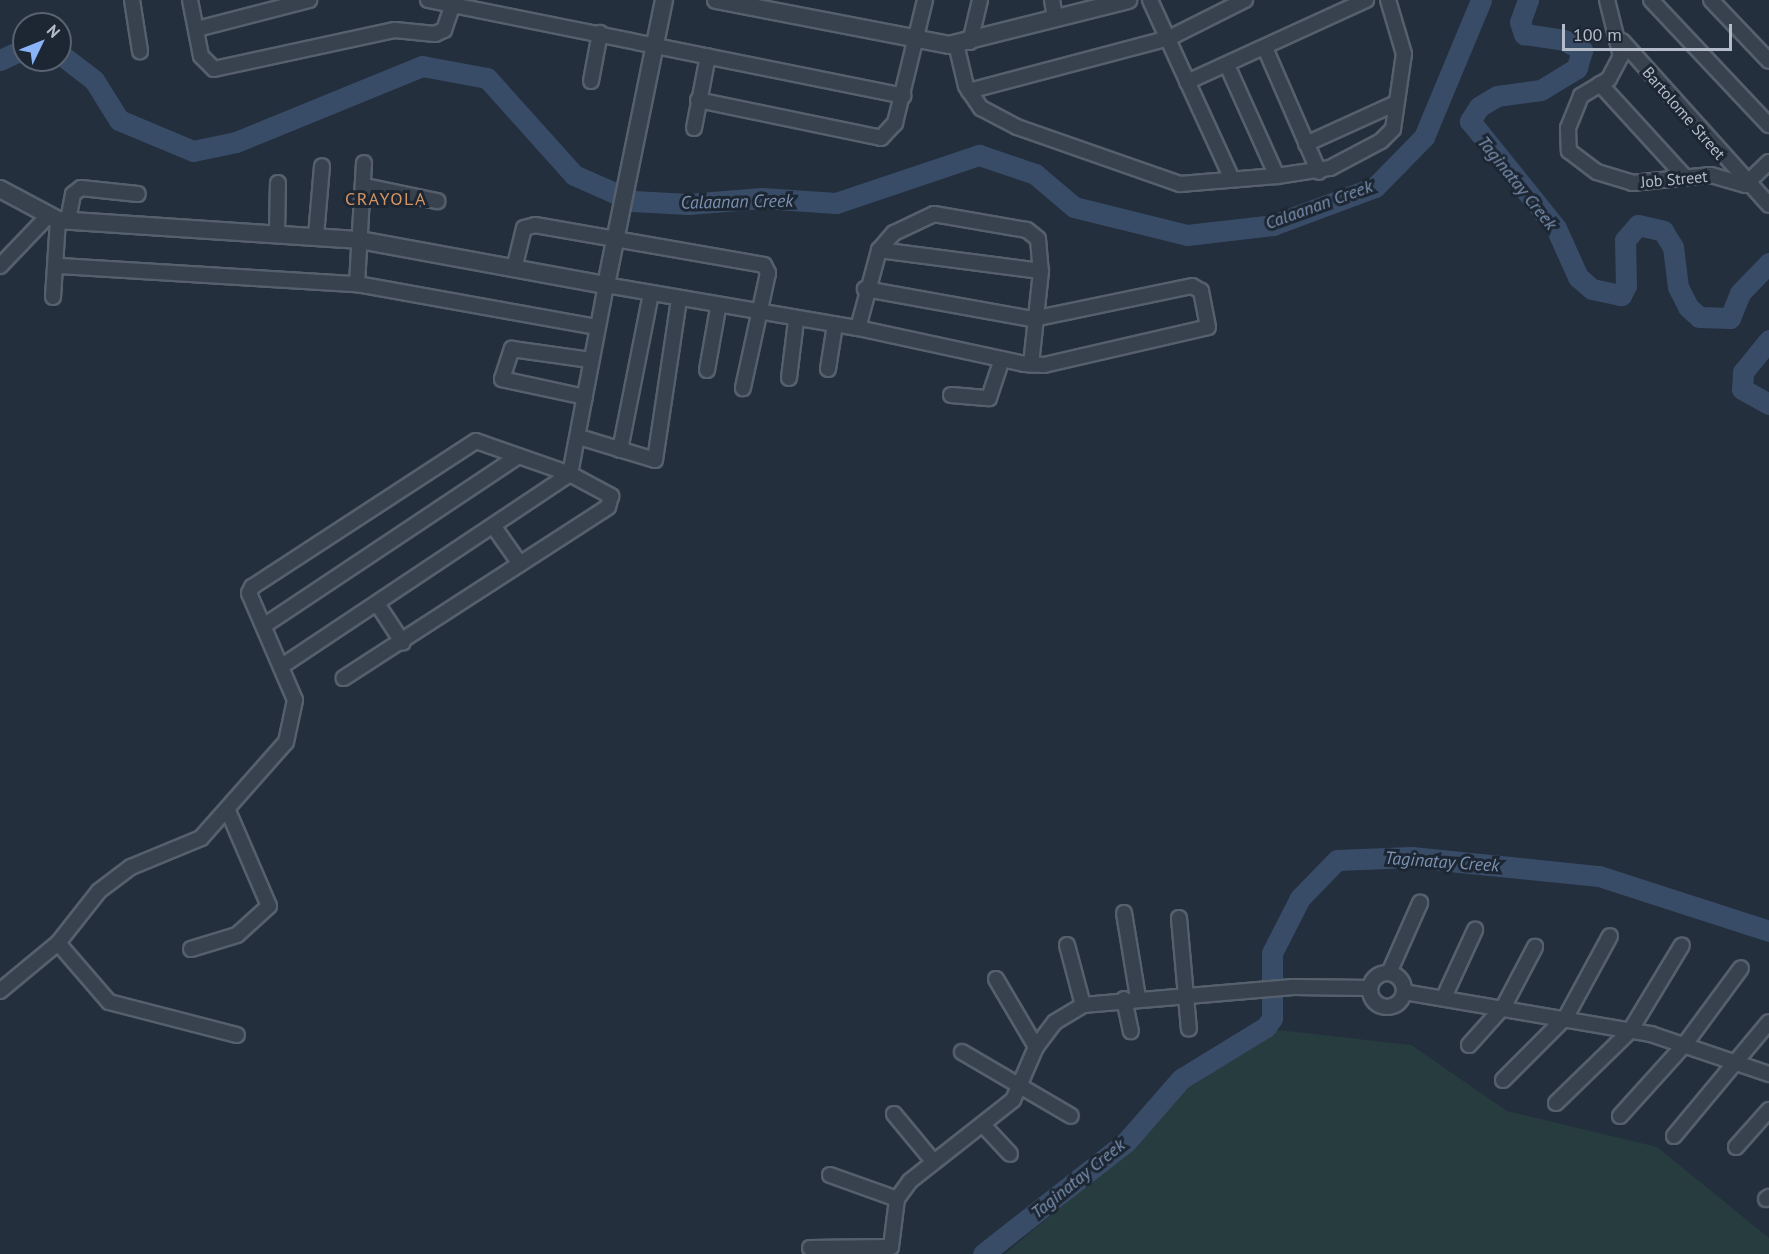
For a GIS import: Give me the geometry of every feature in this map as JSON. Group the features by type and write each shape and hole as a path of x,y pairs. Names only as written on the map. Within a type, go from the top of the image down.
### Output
{"street":[{"path":"132,0 140,51"},
{"path":"190,0 201,56 214,69 395,30 435,34 444,30 454,3"},
{"path":"197,29 309,0"},
{"path":"428,0 454,3 654,43 903,96"},
{"path":"282,666 378,605 570,474 579,437 590,360 606,285 614,232 664,0"},
{"path":"716,0 915,41 963,43 1054,8 1128,0"},
{"path":"698,100 881,138 895,123 925,0"},
{"path":"980,0 963,43 969,91 981,108 1017,127 1100,152 1152,175 1180,184 1231,177 1318,172 1390,134 1404,54 1388,0"},
{"path":"1150,0 1231,177"},
{"path":"969,91 1169,38 1245,0"},
{"path":"1187,81 1265,48 1366,0"},
{"path":"1607,0 1622,42"},
{"path":"1651,0 1769,125"},
{"path":"1711,0 1769,61"},
{"path":"591,81 600,33"},
{"name":"Job Street","path":"1622,42 1616,69 1600,84 1581,96 1575,109 1567,142 1573,157 1632,183 1711,175 1746,184"},
{"name":"Bartolome Street","path":"1622,42 1746,184 1769,205"},
{"path":"1265,48 1318,172"},
{"path":"694,128 708,56"},
{"path":"1227,65 1278,176"},
{"path":"1600,84 1684,176"},
{"path":"1306,144 1394,104"},
{"path":"1746,184 1769,162"},
{"path":"357,284 364,163"},
{"path":"316,236 322,166"},
{"path":"277,233 278,183"},
{"path":"364,186 437,201"},
{"path":"0,266 58,219 73,194 81,188 138,194"},
{"path":"0,189 58,219 360,240 651,293 718,308 796,321 858,328 1031,364 1206,330 1208,324 1201,291 1192,286 1032,318 866,289"},
{"path":"858,328 866,289 879,250 894,233 934,213 1027,231 1038,239 1041,270 1032,318 1031,364"},
{"path":"53,297 59,266 58,219"},
{"path":"514,269 528,225 614,232 764,265 768,273 756,313 743,388"},
{"path":"879,250 1041,270"},
{"path":"59,266 357,284 597,327"},
{"path":"620,450 651,293"},
{"path":"579,437 650,462 656,457 679,299"},
{"path":"707,370 718,308"},
{"path":"789,378 796,321"},
{"path":"828,369 835,326"},
{"path":"585,398 502,379 512,349 590,360"},
{"path":"951,395 989,398 1002,359"},
{"path":"0,991 58,943 99,891 131,867 201,838 228,811 290,732 294,700 265,625 249,593 252,587 472,442 570,474 607,490 611,503 403,643 344,678"},
{"path":"265,625 518,456"},
{"path":"494,527 520,564"},
{"path":"378,605 403,643"},
{"path":"191,949 237,935 269,906 228,811"},
{"path":"1389,973 1420,903"},
{"path":"1124,913 1138,998"},
{"path":"1179,918 1190,997 1189,1029"},
{"path":"1445,995 1475,930"},
{"path":"1503,1080 1566,1017 1610,936"},
{"path":"58,943 109,1002 237,1035"},
{"path":"1067,945 1083,1005"},
{"path":"1556,1103 1629,1031 1682,945"},
{"path":"1469,1045 1504,1006 1534,947"},
{"path":"1620,1116 1685,1044 1741,968"},
{"path":"1389,973 1399,977 1404,992 1400,1002 1385,1007 1372,998 1370,988 1375,978 1389,973"},
{"path":"996,979 1036,1047"},
{"path":"810,1248 891,1247 897,1199 933,1161 984,1126 1020,1089 1036,1047 1055,1022 1083,1005 1124,999 1190,997 1293,987 1370,988"},
{"path":"1404,992 1445,995 1629,1031 1685,1044 1769,1074"},
{"path":"1124,999 1131,1031"},
{"path":"1674,1136 1740,1062 1769,1022"},
{"path":"962,1052 1020,1089 1071,1116"},
{"path":"1736,1147 1769,1110"},
{"path":"894,1114 933,1161"},
{"path":"984,1126 1010,1155"},
{"path":"830,1175 897,1199"}],"green space":[{"path":"1278,1030 1411,1045 1507,1111 1657,1147 1769,1238 1769,1254 1005,1254 1123,1155 1172,1099"}],"waterway":[{"name":"Calaanan Creek","path":"72,63 94,80 119,120 193,151 236,142 422,66 487,78 574,175 633,201 688,204 762,198 836,203 979,155 1035,174 1074,207 1187,235 1273,225 1375,187 1424,137 1481,0"},
{"name":"Taginatay Creek","path":"1528,0 1520,22 1524,34 1564,40 1582,50 1577,68 1541,90 1497,96 1479,107 1470,121 1556,228 1578,277 1592,289 1621,295 1626,286 1625,240 1638,225 1663,231 1673,247 1678,287 1688,307 1699,317 1730,318 1740,293 1769,263"},
{"name":"Calaanan Creek","path":"0,60 12,54"},
{"name":"Taginatay Creek","path":"1769,340 1743,372 1742,389 1769,404"},
{"name":"Taginatay Creek","path":"983,1254 1126,1142 1181,1079 1266,1027 1272,1018 1272,953 1300,898 1337,860 1411,857 1599,876 1769,931"}],"district":[{"name":"CRAYOLA","path":"386,199"}]}
